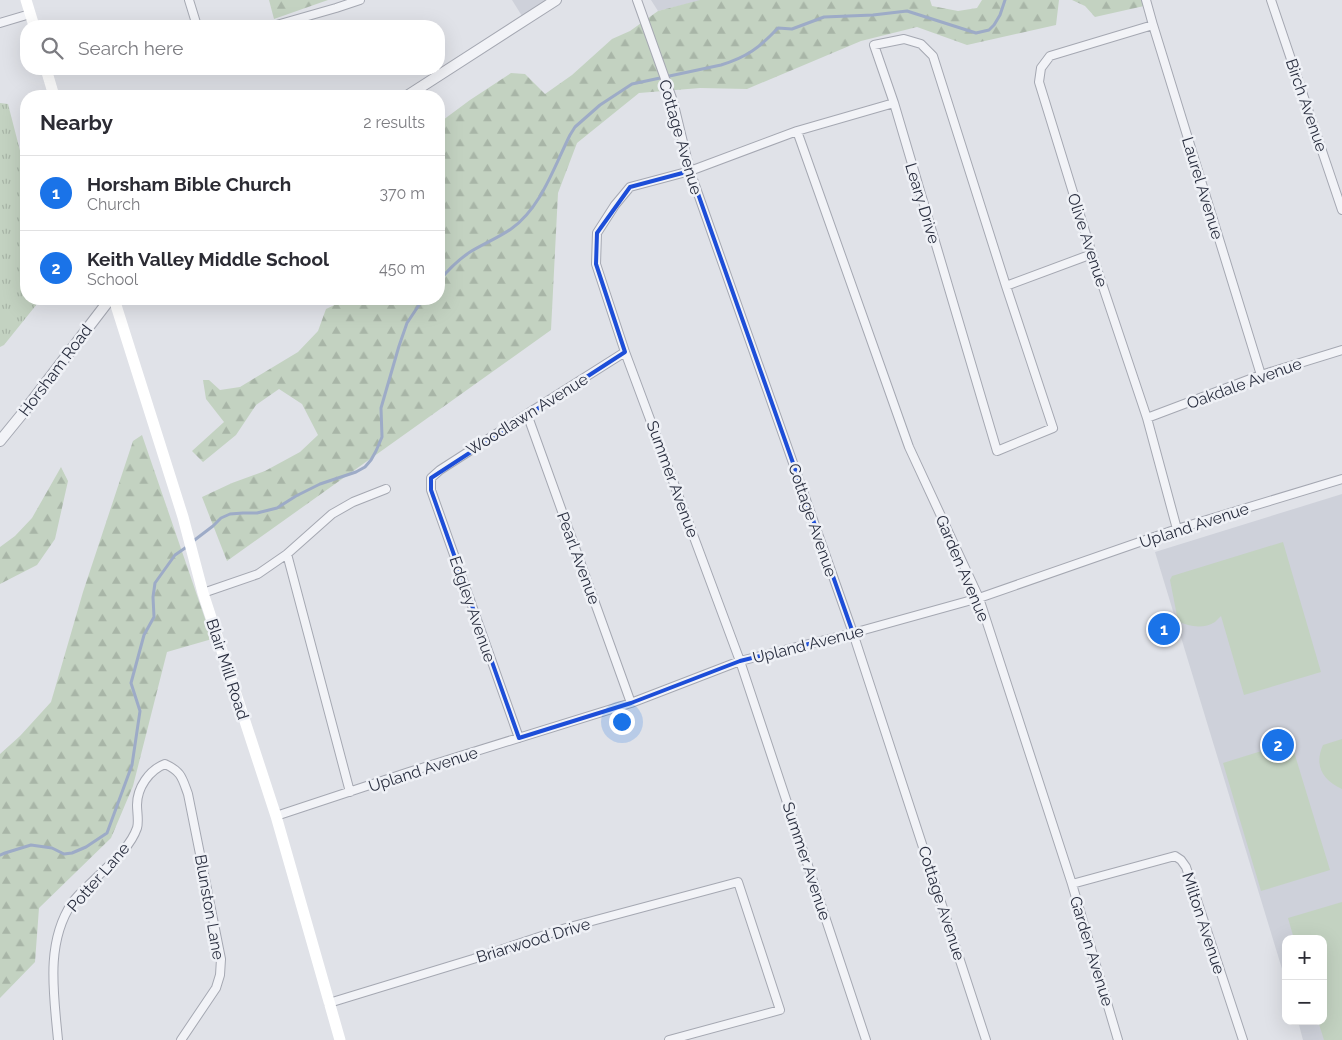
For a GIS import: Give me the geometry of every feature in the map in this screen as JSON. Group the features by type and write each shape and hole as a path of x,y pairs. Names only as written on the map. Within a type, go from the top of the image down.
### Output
{"main road":[{"path":"26,0 32,20"},
{"path":"48,75 52,90"},
{"name":"Blair Mill Road","path":"116,305 182,517 203,593 276,816 340,1040"}],"street":[{"path":"189,0 195,20"},
{"path":"294,20 360,0"},
{"path":"445,72 556,0"},
{"name":"Cottage Avenue","path":"637,0 673,101 690,171 853,634 986,1040"},
{"name":"Laurel Avenue","path":"1146,0 1261,375"},
{"name":"Birch Avenue","path":"1271,0 1339,191 1342,210"},
{"path":"0,23 30,14"},
{"name":"Olive Avenue","path":"1153,25 1050,56 1041,68 1039,82 1092,254 1148,418 1176,529"},
{"name":"Leary Drive","path":"904,39 921,44 933,56 1053,428 997,452 894,103 874,46 904,39"},
{"path":"416,90 440,75"},
{"name":"Summer Avenue","path":"866,1040 740,661 625,352 596,264 597,233 615,205 630,187 690,171 797,131 894,103"},
{"name":"Garden Avenue","path":"797,131 909,447 979,598 1072,884 1118,1040"},
{"path":"1006,286 1092,254"},
{"name":"Horsham Road","path":"0,441 105,305"},
{"name":"Oakdale Avenue","path":"1148,418 1261,375 1342,350"},
{"name":"Woodlawn Avenue","path":"431,478 440,470 526,414 625,352"},
{"name":"Pearl Avenue","path":"526,414 631,703"},
{"name":"Edgley Avenue","path":"431,478 431,490 519,738"},
{"name":"Upland Avenue","path":"276,816 409,772 631,703 740,661 853,634 979,598 1176,529 1342,479"},
{"path":"203,593 258,574 287,554 332,514 353,502 386,489"},
{"path":"287,554 350,792"},
{"name":"Potter Lane","path":"58,1040 52,975 61,922 73,902 120,854 130,841 137,827 139,792 145,780 157,767 165,764 180,774 188,794"},
{"name":"Blunston Lane","path":"181,1040 216,988 220,975 221,959 188,794"},
{"name":"Milton Avenue","path":"1072,884 1175,856 1181,860 1186,867 1242,1040"},
{"name":"Briarwood Drive","path":"329,1003 566,928 738,882 780,1010 669,1040"}],"highlighted area":[{"path":"690,171 853,633 740,661 631,703 519,738 431,490 431,478 625,352 596,264 597,233 630,187"}],"shaded area":[{"path":"512,0 547,0 522,16"},
{"path":"651,0 703,0 658,11"},
{"path":"1342,494 1342,1040 1303,1040 1299,1025 1327,1025 1327,935 1282,935 1282,969 1155,552"}],"green space":[{"path":"269,0 328,0 274,19"},
{"path":"700,0 930,0 932,6 958,11 977,8 982,0 1059,0 1056,25 967,45 917,27 861,41 747,89 700,88 639,93 577,143 558,193 551,330 227,561 202,497 265,471 300,452 318,435 302,404 279,389 256,405 236,435 203,462 192,451 224,422 206,399 203,380 209,380 220,390 240,387 298,352 318,331 326,309 334,305 445,305 445,119 511,73 525,74 545,94 572,75 612,39 630,31 658,11"},
{"path":"1072,0 1142,0 1144,6 1095,17 1085,6"},
{"path":"0,103 8,104 20,151 20,305 36,305 4,345 0,347"},
{"path":"142,435 212,639 167,652 133,786 111,838 39,908 35,962 0,998 0,754 20,736 51,702 83,592 133,441"},
{"path":"61,467 68,481 55,539 37,565 0,584 0,547 15,536 32,518"},
{"path":"1283,542 1321,672 1244,695 1221,616 1215,622 1206,626 1192,626 1178,621 1170,580 1172,576"},
{"path":"1342,739 1342,789 1329,781 1325,776 1319,759 1323,745"},
{"path":"1291,742 1330,870 1261,891 1223,763"},
{"path":"1342,902 1342,1040 1324,1040 1319,1025 1327,1025 1327,935 1293,935 1288,918"}],"waterway":[{"path":"445,274 466,255 511,229 531,210 546,186 575,127 600,105 632,84 730,62 752,51 778,28 792,29 824,17 873,15 907,11 976,33 989,30 994,25 1005,0"},
{"path":"192,542 221,518 230,514 257,513 277,508 320,484 365,467 371,460 382,437 381,408 407,323 419,305"},
{"path":"0,855 31,845 52,848 64,854 72,853 86,847 107,833 132,765 140,711 131,683 144,635 154,617 153,597 155,583 175,555 188,546"}],"place":[{"name":"Horsham Bible Church","path":"1164,629"},
{"name":"Keith Valley Middle School","path":"1278,745"}]}
